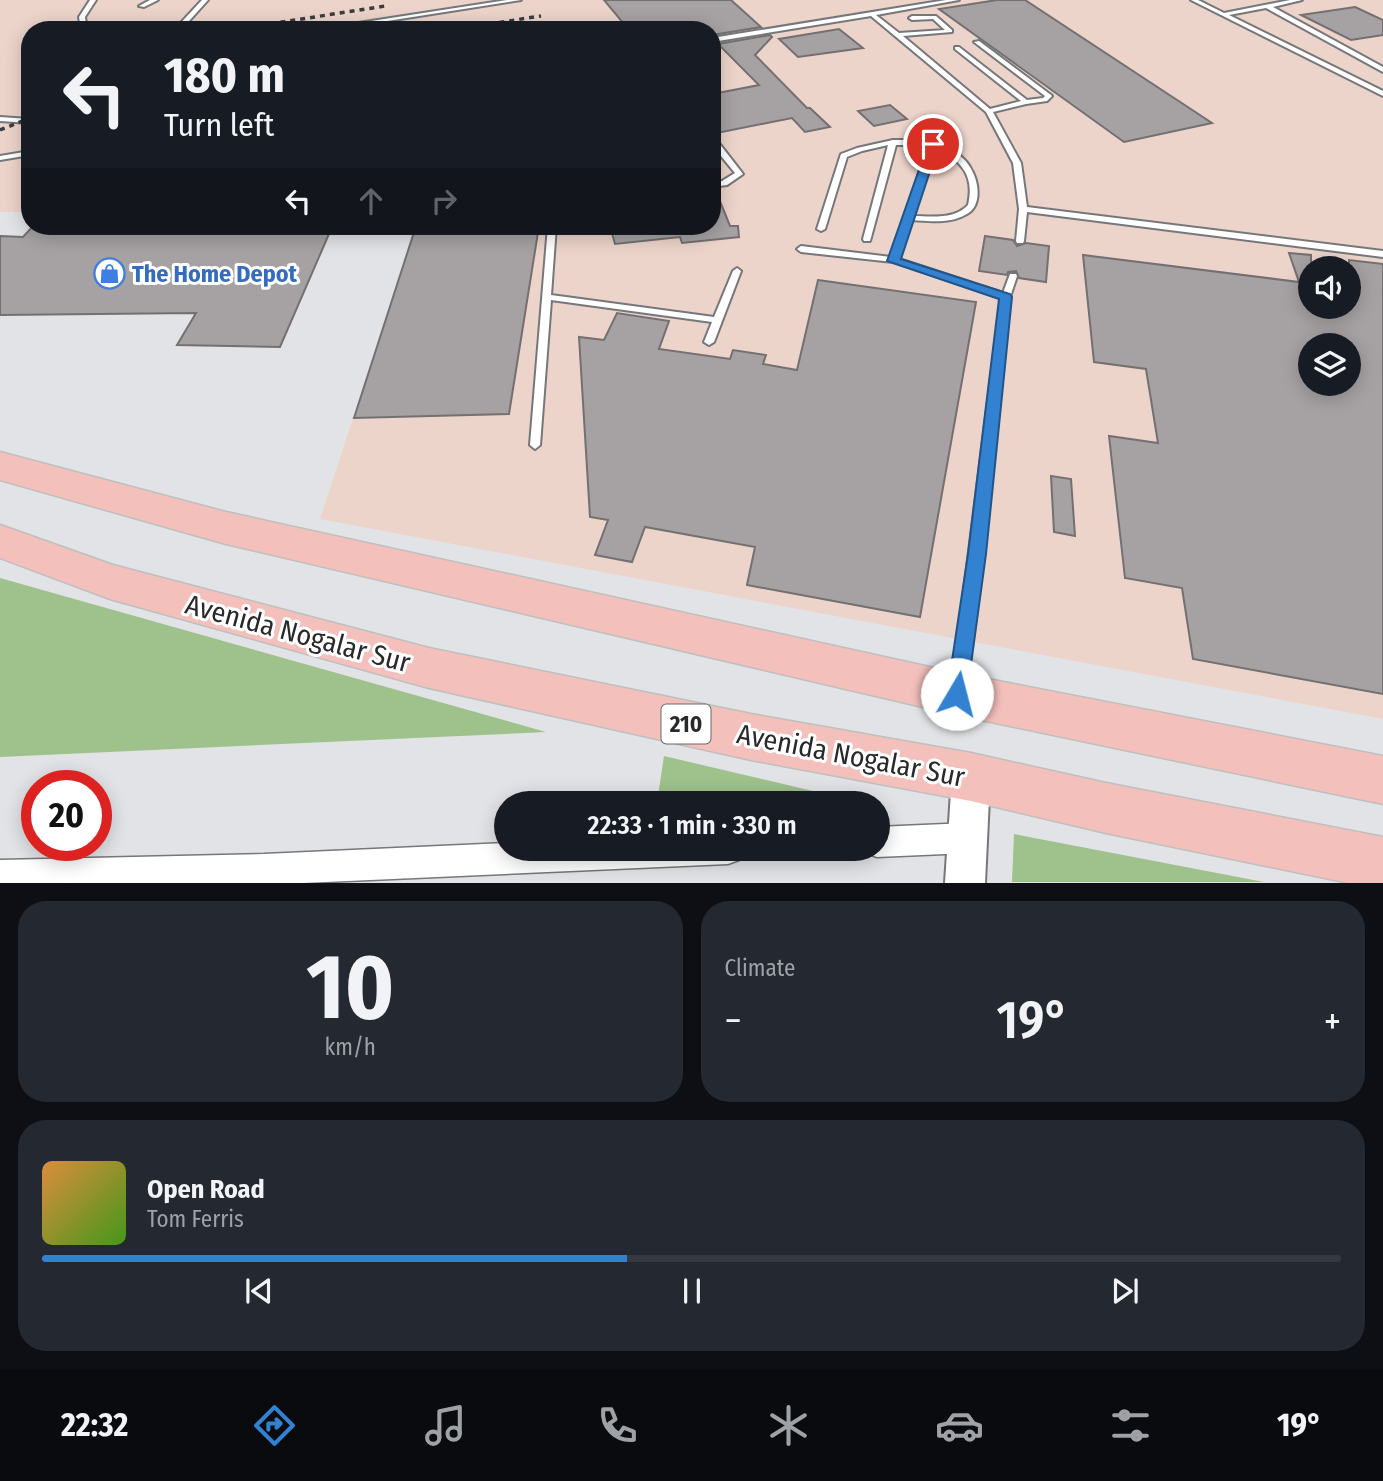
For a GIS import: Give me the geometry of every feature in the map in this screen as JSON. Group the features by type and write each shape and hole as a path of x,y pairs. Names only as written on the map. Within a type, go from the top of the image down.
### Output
{"highway":[{"path":"0,466 226,528 957,694 1383,780"},
{"name":"Avenida Nogalar Sur","path":"0,541 110,582 429,668 751,737 971,777 1107,808 1383,863"}],"street":[{"path":"964,883 971,777"},
{"path":"890,841 968,838"},
{"path":"0,875 264,869 494,859"}],"lane":[{"path":"82,21 93,0"},
{"path":"142,6 155,0"},
{"path":"185,21 205,0"},
{"path":"377,21 518,0"},
{"path":"721,39 956,0"},
{"path":"1194,0 1383,94"},
{"path":"1225,14 1299,0"},
{"path":"1267,6 1383,70"},
{"path":"872,14 989,111 1017,163 1023,209 1020,242"},
{"path":"898,36 930,33 950,31 950,28 934,17 912,18 930,33"},
{"path":"977,42 1049,96 1045,100 989,111"},
{"path":"957,48 1026,102"},
{"path":"0,119 21,120"},
{"path":"867,239 893,142"},
{"path":"821,229 844,156 856,149 893,142 933,144 964,164 971,175 974,188 972,204 967,211 948,217 910,218"},
{"path":"894,261 933,144"},
{"path":"721,151 739,174 721,184"},
{"path":"0,158 21,154"},
{"path":"1023,209 1383,254"},
{"path":"535,445 551,235"},
{"path":"801,248 894,261 1006,297"},
{"path":"709,342 737,271"},
{"path":"957,694 977,554 1006,297 1013,276"},
{"path":"546,297 718,320"}],"shaded area":[{"path":"0,0 1383,0 1383,719 320,519 413,235 721,235 721,21 21,21 21,212 0,212"}],"green space":[{"path":"0,578 546,732 0,757"},
{"path":"664,756 813,791 659,791"},
{"path":"1014,834 1264,882 1012,882"}],"building":[{"path":"604,0 731,0 761,27 721,34 721,21 622,21"},
{"path":"997,0 1025,0 1212,123 1124,142 939,9"},
{"path":"1355,7 1383,20 1383,35 1351,40 1301,15"},
{"path":"839,29 863,48 798,57 779,39"},
{"path":"770,35 772,37 755,55 807,108 830,127 805,132 792,118 721,132 721,92 759,85 721,47 721,43"},
{"path":"890,105 907,119 874,126 858,111"},
{"path":"721,204 730,226 738,226 739,237 682,243 680,237 615,244 612,235 721,235"},
{"path":"329,235 280,347 177,345 196,313 0,315 0,236"},
{"path":"413,235 538,235 509,414 354,418"},
{"path":"985,236 1013,240 1017,246 1026,243 1049,246 1046,282 1019,278 1016,271 1008,272 1007,275 979,271"},
{"path":"1289,253 1311,255 1298,256 1298,279"},
{"path":"1083,255 1298,282 1298,319 1361,319 1361,261 1383,264 1383,694 1193,659 1182,588 1125,578 1109,436 1158,443 1146,369 1094,362"},
{"path":"818,280 976,302 920,617 747,585 755,547 645,527 632,562 595,555 608,520 590,517 579,337 604,340 617,313 669,321 659,349 730,359 733,350 766,355 763,364 797,370"},
{"path":"1051,476 1071,479 1075,536 1054,532"}],"railway":[{"path":"289,21 385,6"},
{"path":"508,21 541,16"},
{"path":"0,130 21,122"}],"place":[{"name":"The Home Depot","path":"109,274"}],"route":[{"path":"933,144 894,261 1006,297 977,554 957,694"}]}
